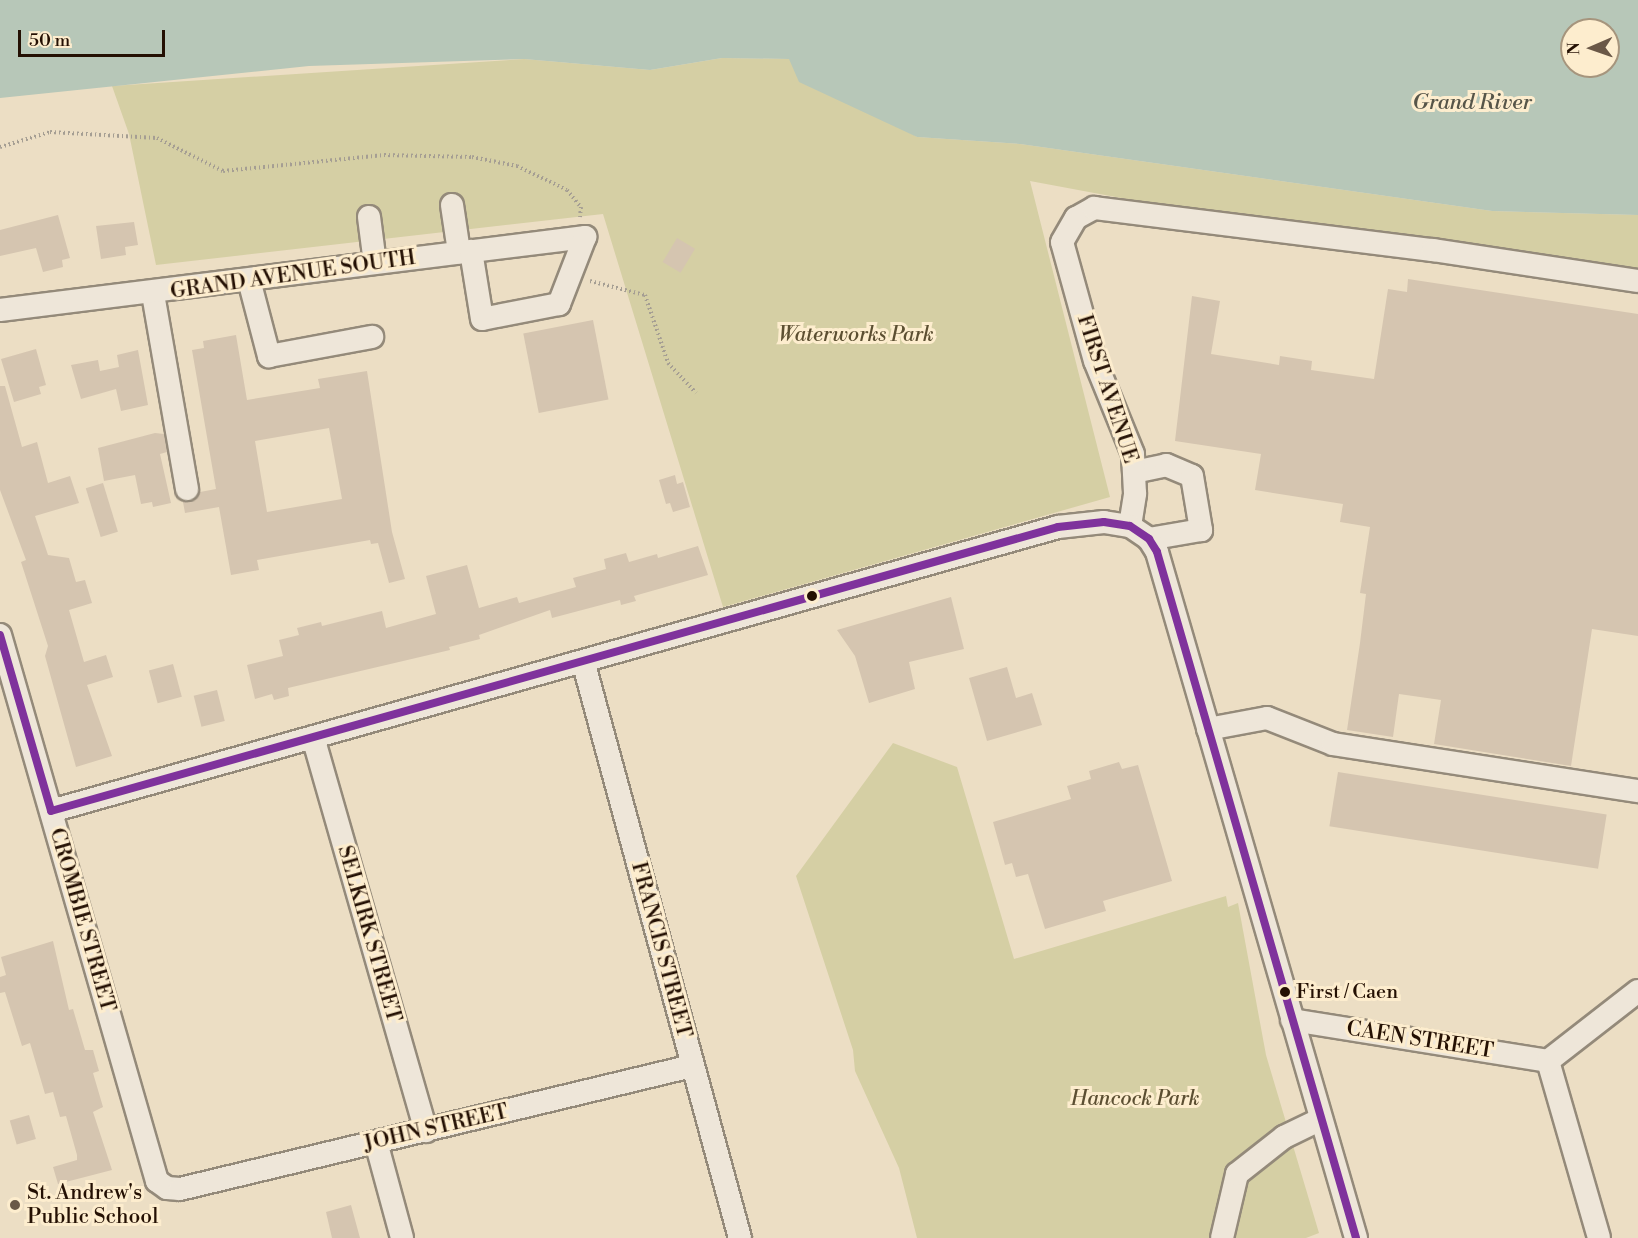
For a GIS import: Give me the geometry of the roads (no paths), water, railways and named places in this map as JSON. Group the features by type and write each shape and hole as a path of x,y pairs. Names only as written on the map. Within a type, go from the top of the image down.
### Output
{"street":[{"path":"452,205 465,252"},
{"name":"FIRST AVENUE","path":"1130,526 1134,472 1132,454 1095,361 1062,242 1076,218 1094,208 1433,250 1638,281"},
{"path":"369,217 375,263"},
{"name":"GRAND AVENUE SOUTH","path":"0,310 153,294 375,263 580,237 571,277 559,304 482,319 465,252"},
{"path":"249,280 269,356 372,336"},
{"path":"153,294 188,489"},
{"path":"1134,472 1166,465 1192,476 1201,530 1149,539"},
{"path":"51,811 1058,527 1104,522 1130,526 1149,539 1157,552 1356,1238"},
{"name":"CROMBIE STREET","path":"0,635 157,1181 167,1188 180,1189"},
{"name":"FRANCIS STREET","path":"583,661 740,1238"},
{"path":"1208,729 1267,718 1333,744 1638,791"},
{"name":"SELKIRK STREET","path":"313,737 426,1131"},
{"path":"1599,1238 1548,1061 1638,991"},
{"name":"CAEN STREET","path":"1292,1020 1548,1061"},
{"name":"JOHN STREET","path":"180,1189 692,1066"},
{"path":"1222,1238 1237,1174 1284,1137 1321,1119"},
{"path":"376,1142 402,1238"}],"water":[{"name":"Grand River","path":"0,0 1638,0 1638,215 1492,211 1020,144 917,137 799,82 789,59 722,58 650,70 524,59 309,66 0,98"}],"place":[{"name":"First / Caen","path":"1285,992"},
{"name":"St. Andrew's Public School","path":"15,1205"}],"park label":[{"name":"Waterworks Park","path":"856,335"},
{"name":"Hancock Park","path":"1135,1099"}]}
